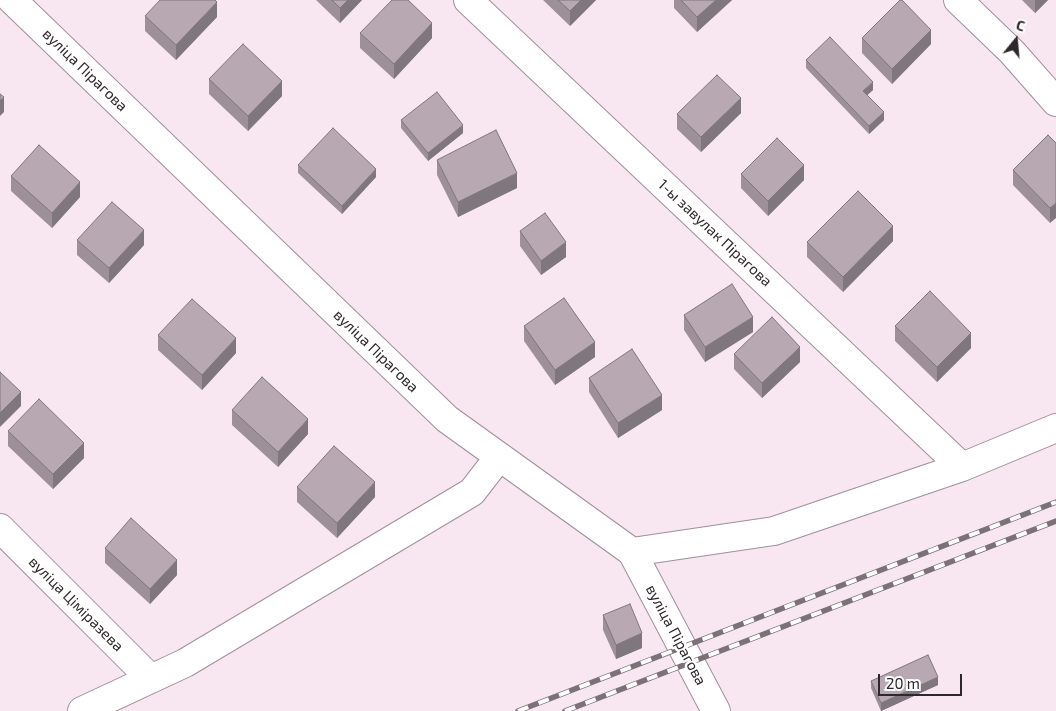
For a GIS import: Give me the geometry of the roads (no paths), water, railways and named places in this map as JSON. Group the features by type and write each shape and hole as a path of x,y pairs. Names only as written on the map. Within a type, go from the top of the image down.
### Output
{"street":[{"name":"вуліца Пірагова","path":"12,0 447,419 632,552 716,711"},
{"name":"1-ы завулак Пірагова","path":"468,0 962,467"},
{"path":"958,0 1012,52 1048,93"},
{"path":"632,552 774,531 962,467 1056,428"},
{"path":"82,711 185,663 472,492 499,457"},
{"name":"вуліца Ціміразева","path":"0,528 151,679"}],"railway":[{"path":"518,711 1056,502"},
{"path":"565,711 1056,521"}]}
